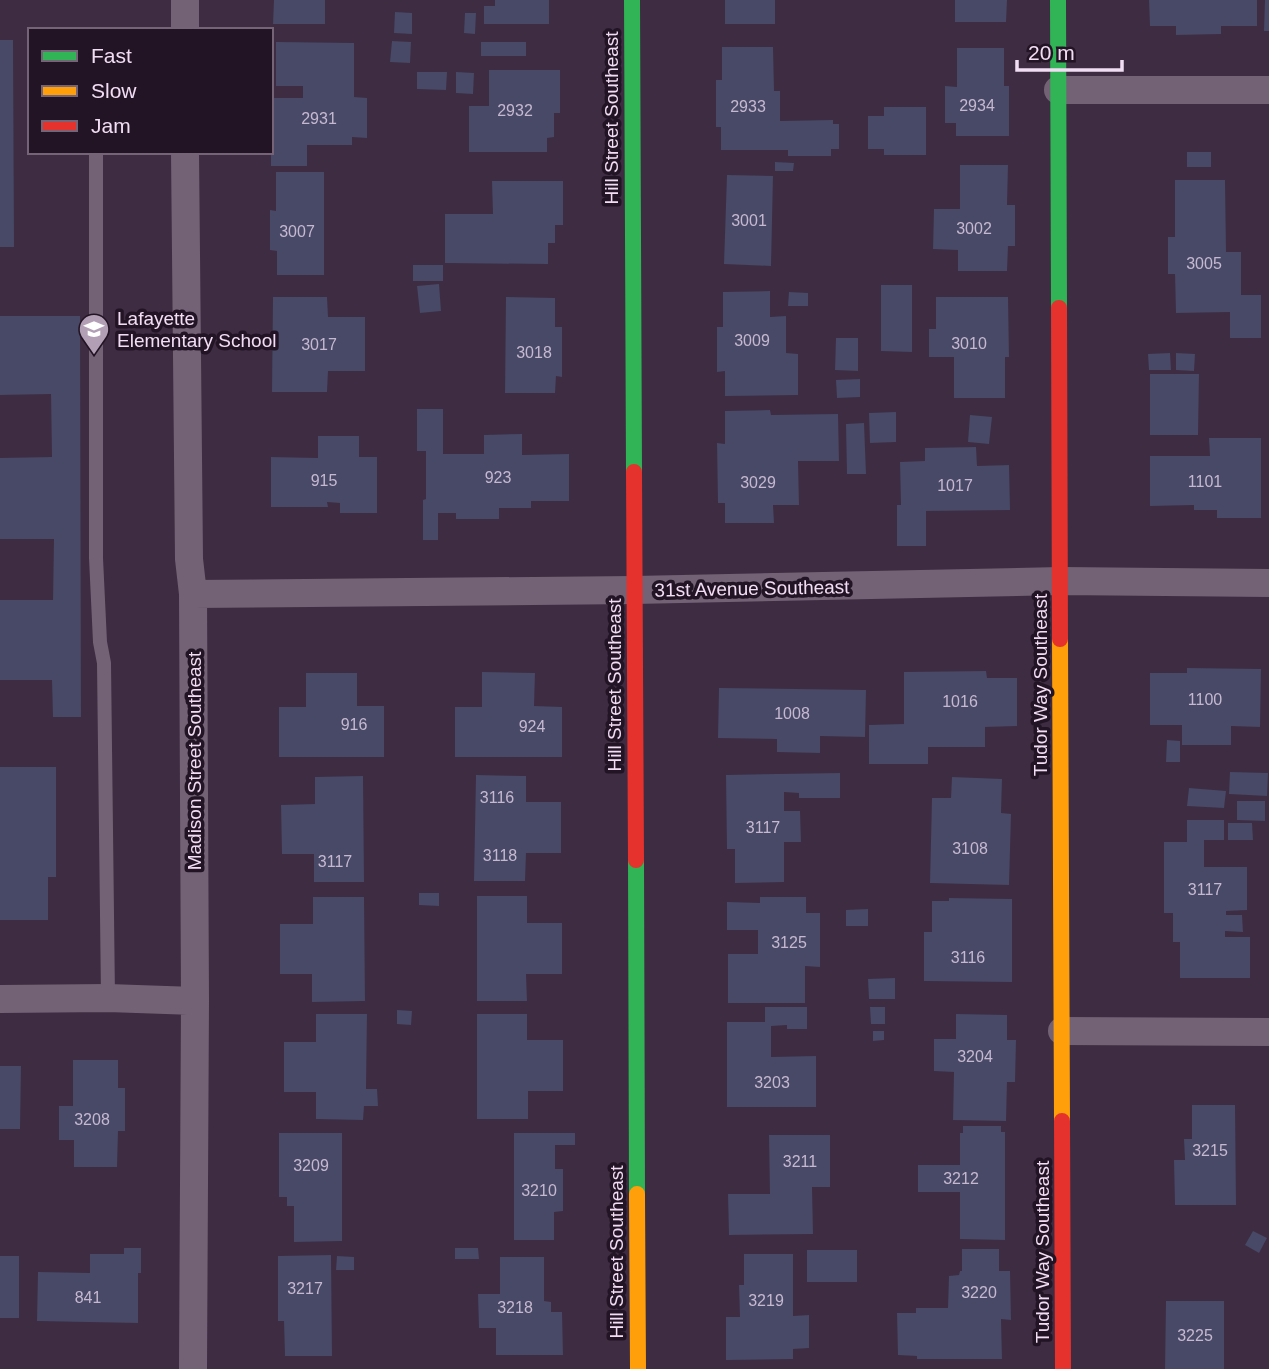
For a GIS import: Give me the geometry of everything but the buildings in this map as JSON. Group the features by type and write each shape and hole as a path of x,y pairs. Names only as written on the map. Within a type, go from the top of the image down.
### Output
{"street":[{"path":"185,0 185,28"},
{"name":"Hill Street Southeast","path":"632,0 638,1369"},
{"name":"Tudor Way Southeast","path":"1058,0 1063,1369"},
{"path":"1058,90 1269,90"},
{"name":"Madison Street Southeast","path":"185,154 189,559 193,593 193,1369"},
{"name":"31st Avenue Southeast","path":"193,593 634,590 1060,581 1269,583"},
{"path":"0,999 108,998 195,1002"},
{"path":"1062,1031 1269,1032"}],"lane":[{"path":"96,154 96,558 100,642 104,663 108,998"}],"traffic: fast":[{"path":"632,0 634,472"},
{"path":"1058,0 1059,308"},
{"path":"636,860 637,1194"}],"traffic: slow":[{"path":"1060,639 1062,1121"},
{"path":"637,1194 638,1369"}],"traffic: jam":[{"path":"1059,308 1060,639"},
{"path":"634,472 636,860"},
{"path":"1062,1121 1063,1369"}],"place":[{"name":"Lafayette Elementary School","path":"94,356"}]}
